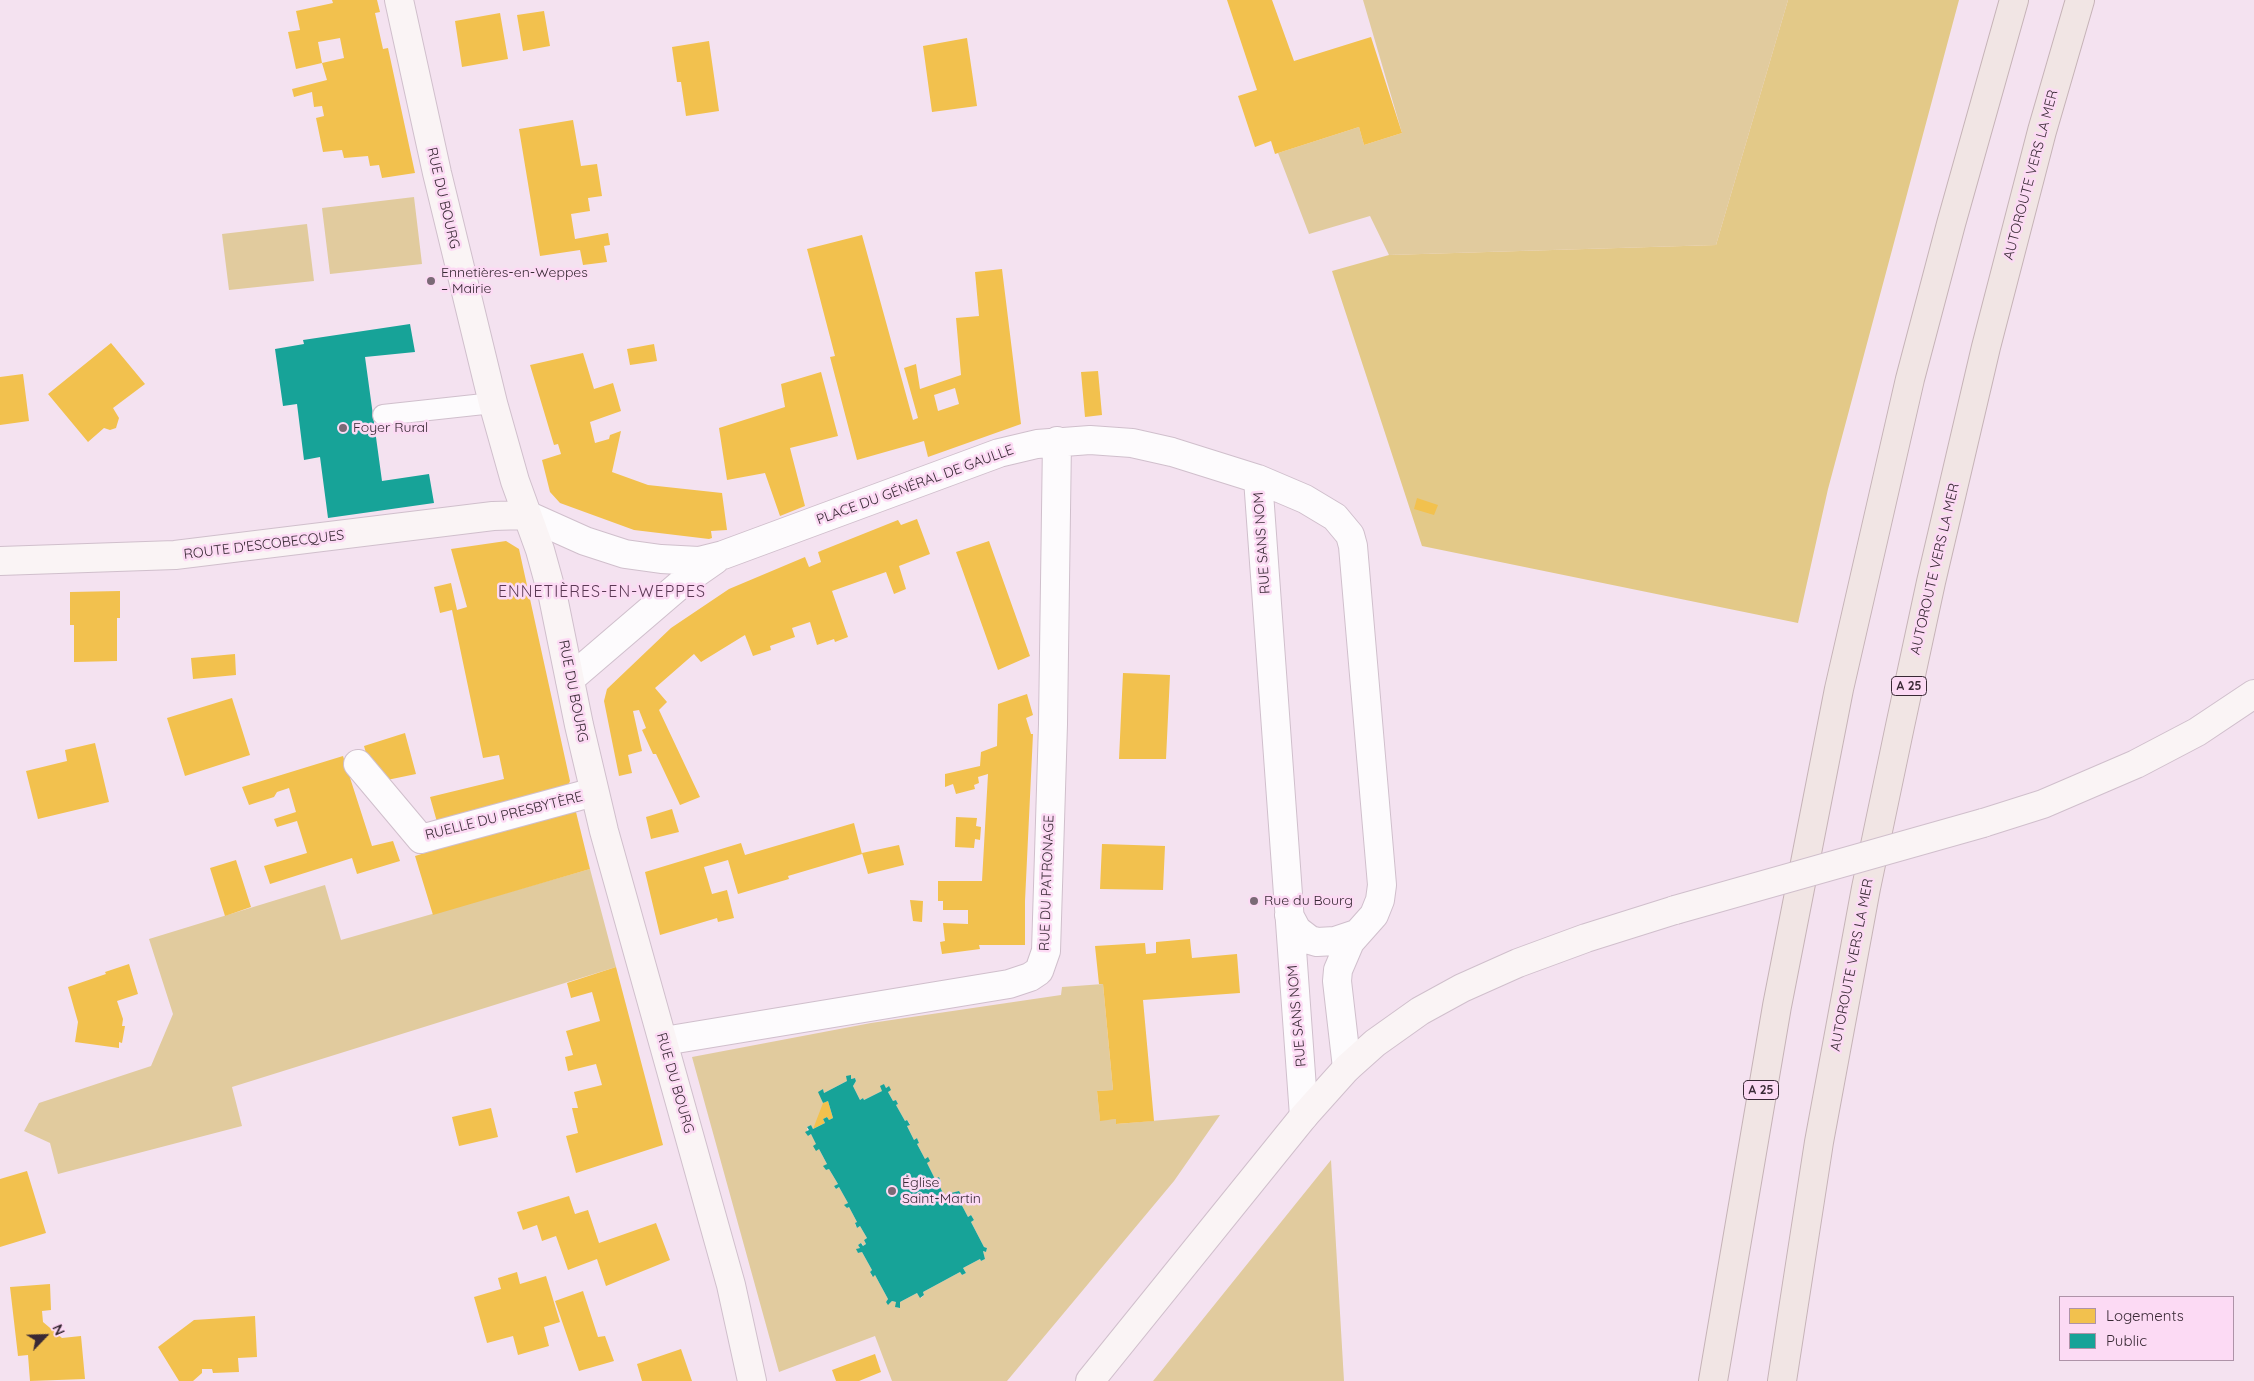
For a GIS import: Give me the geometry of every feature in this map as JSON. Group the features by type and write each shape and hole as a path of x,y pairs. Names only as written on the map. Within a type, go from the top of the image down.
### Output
{"highway":[{"name":"A 25","path":"1713,1381 1778,996 1851,634 1912,370 2014,0"},
{"name":"AUTOROUTE VERS LA MER","path":"1782,1381 1819,1142 1866,888 1906,698 1988,338 2042,131 2080,0"}],"street":[{"name":"RUE DU BOURG","path":"398,0 436,173 493,403 527,515 550,582 594,792 621,896 664,1041 731,1284 752,1381"},
{"name":"PLACE DU GÉNÉRAL DE GAULLE","path":"527,515 585,541 625,554 683,562 699,561 723,555 981,459 1020,447 1056,441 1090,440 1132,443 1172,452 1258,480"},
{"name":"RUE DU PATRONAGE","path":"664,1041 1009,984 1030,977 1039,971 1043,962 1046,941 1053,724 1056,441"},
{"name":"RUE SANS NOM","path":"1304,1116 1258,480 1304,499 1335,517 1350,534 1353,546 1382,885 1380,900 1374,915 1356,934 1341,960 1337,981 1347,1068"},
{"name":"ROUTE D'ESCOBECQUES","path":"0,561 184,554 493,516 527,515"},
{"name":"PLACE DU GÉNÉRAL DE GAULLE","path":"570,679 682,583 723,555"},
{"path":"1090,1381 1304,1116 1347,1068 1403,1022 1462,988 1518,963 1586,938 1675,910 1983,823 2043,804 2136,764 2197,732 2254,694"},
{"name":"RUELLE DU PRESBYTÈRE","path":"358,764 421,839 594,792"},
{"name":"RUE SANS NOM","path":"1289,915 1297,930 1310,940 1317,942 1335,941 1356,934"}],"lane":[{"path":"383,415 493,403"}],"shaded area":[{"path":"1363,0 1788,0 1716,245 1389,255 1370,216 1309,234 1278,153 1359,127 1364,145 1402,133"},
{"path":"1788,0 1959,0 1828,489 1798,623 1422,546 1332,271 1389,255 1716,245"},
{"path":"414,197 422,264 330,274 322,208"},
{"path":"307,224 314,281 229,290 222,234"},
{"path":"590,869 616,967 232,1087 242,1126 58,1174 50,1143 24,1131 39,1103 151,1066 173,1014 149,939 325,885 341,940"},
{"path":"1103,984 1113,1090 1097,1091 1100,1120 1116,1119 1117,1124 1220,1115 1174,1181 1007,1381 892,1381 875,1336 779,1372 692,1057 871,1023 1061,995 1062,987","holes":["851,1076 851,1079 855,1078 856,1081 853,1086 860,1100 863,1098 864,1100 882,1091 884,1084 886,1088 889,1086 888,1092 893,1101 896,1100 898,1104 896,1105 905,1121 907,1120 910,1124 907,1126 914,1140 917,1138 919,1143 917,1144 925,1159 928,1158 927,1163 935,1179 939,1177 941,1181 938,1183 945,1197 949,1195 951,1197 952,1193 959,1191 961,1196 958,1198 968,1217 971,1215 974,1220 971,1222 984,1247 987,1248 986,1252 983,1251 985,1259 981,1261 980,1259 963,1268 966,1273 962,1275 960,1272 923,1292 924,1295 921,1298 917,1293 900,1302 899,1308 896,1307 896,1302 892,1301 889,1304 886,1302 888,1299 875,1275 872,1276 870,1272 872,1270 862,1252 858,1253 857,1249 860,1248 858,1245 862,1243 863,1246 866,1244 864,1240 867,1238 860,1226 857,1228 855,1224 857,1222 849,1207 847,1208 845,1205 848,1203 839,1187 836,1189 834,1186 838,1184 829,1169 826,1170 824,1167 827,1164 811,1134 808,1136 807,1127 811,1125 813,1129 828,1101 823,1103 819,1092 823,1089 824,1093 847,1081"]},
{"path":"1331,1160 1344,1381 1153,1381"}],"building: Logements":[{"path":"332,0 377,0 380,12 375,13 383,49 388,48 415,173 382,178 379,165 370,166 368,156 344,158 342,150 323,152 316,118 324,116 322,106 314,107 312,92 294,97 292,89 327,80 322,63 296,69 288,32 300,30 296,11 333,3","holes":["340,38 344,58 322,63 318,42"]},
{"path":"1227,0 1272,0 1294,61 1371,37 1402,133 1364,145 1359,127 1275,154 1271,141 1255,147 1238,96 1257,90"},
{"path":"544,11 550,46 523,51 517,15"},
{"path":"500,13 508,59 462,67 455,21"},
{"path":"967,38 977,106 932,112 923,46"},
{"path":"709,41 719,111 686,116 681,82 677,82 672,47"},
{"path":"573,120 581,166 597,164 602,196 588,198 590,211 571,214 575,239 608,233 610,245 604,246 607,262 583,265 580,250 540,256 519,129"},
{"path":"862,235 913,420 918,418 904,368 916,364 920,389 961,375 956,318 979,316 975,272 1002,269 1021,424 928,457 924,441 857,460 830,357 835,356 807,249","holes":["955,388 959,404 938,411 934,395"]},
{"path":"111,343 145,384 113,408 119,418 116,428 110,430 104,428 88,442 48,394"},
{"path":"654,344 657,361 630,365 627,349"},
{"path":"583,353 594,389 613,383 621,411 590,422 595,443 609,439 610,435 621,431 612,472 648,485 722,493 727,530 711,531 712,538 709,539 634,530 560,503 550,492 542,460 561,454 558,444 554,445 530,365"},
{"path":"1098,371 1102,415 1085,417 1081,372"},
{"path":"821,372 838,436 790,448 805,506 780,516 765,473 727,480 719,428 785,407 781,384"},
{"path":"23,374 29,421 0,425 0,377"},
{"path":"1417,498 1438,505 1434,515 1414,509"},
{"path":"917,519 930,554 899,566 906,589 894,594 886,572 832,591 848,637 835,642 834,639 817,645 810,622 792,628 795,637 770,646 771,650 753,656 745,635 701,662 694,654 655,688 667,702 659,710 700,797 680,805 656,754 653,754 642,730 646,728 639,710 633,711 642,751 628,755 632,773 619,776 604,701 607,689 671,628 729,589 805,557 809,567 821,562 818,552 898,520 901,525"},
{"path":"506,541 519,549 570,781 566,790 437,822 430,797 504,779 499,755 483,758 452,610 440,613 434,587 451,583 457,610 467,607 451,549"},
{"path":"989,541 1030,656 998,670 956,552"},
{"path":"120,591 120,618 117,618 117,661 74,662 74,625 70,625 70,592"},
{"path":"235,654 236,675 193,679 191,658"},
{"path":"1123,673 1170,675 1166,759 1119,759"},
{"path":"1027,694 1033,715 1026,718 1031,734 1033,734 1025,901 1025,945 979,945 980,949 942,954 940,942 945,941 943,923 968,924 968,910 943,910 943,901 938,901 938,881 982,881 988,774 978,777 979,783 974,785 975,789 956,794 953,784 945,787 945,774 980,766 981,752 997,746 998,704"},
{"path":"232,698 250,755 185,776 167,718"},
{"path":"405,733 416,774 387,780 368,760 364,746"},
{"path":"95,743 109,802 38,819 26,771 67,761 65,750"},
{"path":"343,756 372,846 393,841 400,861 357,874 352,858 270,884 264,866 307,853 297,821 277,827 274,819 296,812 289,788 277,792 274,797 249,805 242,787"},
{"path":"570,809 576,812 590,869 433,915 415,856"},
{"path":"672,809 679,832 651,839 646,817"},
{"path":"956,817 977,818 976,826 981,827 980,840 975,839 974,848 955,847"},
{"path":"854,823 862,854 788,876 789,879 738,894 728,860 704,867 712,894 727,890 734,918 718,922 717,918 660,935 645,872 741,843 745,855"},
{"path":"1102,844 1165,846 1163,890 1100,889"},
{"path":"899,845 904,865 868,874 862,853"},
{"path":"236,860 251,907 225,916 210,868"},
{"path":"910,900 923,901 922,922 913,921"},
{"path":"1190,939 1192,958 1237,954 1240,993 1143,1000 1154,1121 1116,1124 1116,1119 1100,1121 1097,1091 1113,1090 1103,984 1099,984 1095,946 1145,943 1146,954 1156,953 1156,942"},
{"path":"129,964 138,994 117,1001 123,1019 122,1026 125,1026 122,1043 119,1042 119,1048 75,1042 78,1022 68,987"},
{"path":"616,967 663,1145 576,1173 566,1136 578,1133 572,1108 578,1108 574,1092 602,1085 596,1064 568,1071 565,1057 573,1055 566,1031 600,1021 592,992 571,998 567,983"},
{"path":"828,1101 833,1118 829,1120 827,1117 823,1119 825,1123 813,1129 823,1103"},
{"path":"491,1108 498,1137 459,1146 452,1117"},
{"path":"27,1171 46,1233 0,1247 0,1179"},
{"path":"569,1196 575,1214 588,1210 599,1243 656,1223 670,1260 606,1286 597,1259 568,1270 556,1236 542,1241 537,1225 523,1230 517,1212"},
{"path":"517,1272 520,1284 546,1276 560,1322 544,1327 549,1346 518,1355 513,1336 487,1343 474,1297 501,1289 498,1278"},
{"path":"50,1284 51,1310 42,1311 43,1322 62,1338 81,1336 85,1379 30,1381 28,1355 18,1356 10,1287"},
{"path":"583,1291 598,1337 605,1336 614,1361 579,1371 555,1301"},
{"path":"255,1316 257,1357 238,1358 239,1372 213,1373 212,1369 202,1369 202,1373 193,1381 179,1381 158,1347 194,1320"},
{"path":"681,1349 692,1381 642,1381 637,1364"},
{"path":"875,1354 881,1372 859,1381 836,1381 832,1370"}],"building: Public":[{"path":"410,324 415,352 365,357 382,481 429,474 434,503 328,518 320,457 304,460 297,404 283,406 275,349 304,344 303,340"},
{"name":"Église Saint-Martin","path":"851,1075 851,1079 855,1078 856,1081 853,1086 860,1100 863,1098 864,1100 882,1091 880,1086 884,1084 886,1088 889,1086 891,1090 888,1092 893,1101 896,1100 898,1104 896,1105 905,1121 907,1120 910,1125 907,1126 914,1140 917,1138 919,1143 917,1144 925,1159 928,1157 930,1161 927,1163 935,1179 939,1177 941,1182 938,1183 945,1197 949,1194 951,1197 953,1195 951,1193 959,1191 962,1196 958,1198 968,1217 971,1215 974,1220 971,1222 984,1247 987,1248 986,1252 983,1251 985,1259 981,1261 980,1259 963,1268 966,1273 962,1275 960,1272 923,1292 924,1295 920,1298 917,1293 900,1302 900,1308 895,1307 896,1302 892,1301 888,1305 886,1302 888,1299 875,1275 873,1277 870,1272 872,1270 862,1252 858,1253 856,1249 860,1248 858,1245 861,1243 863,1246 866,1244 864,1240 867,1238 860,1226 857,1228 855,1223 857,1222 849,1207 847,1208 844,1205 848,1203 839,1187 836,1189 834,1186 838,1184 829,1169 826,1170 823,1166 827,1164 819,1149 816,1151 813,1146 816,1144 811,1134 808,1136 805,1132 809,1130 807,1127 811,1125 813,1129 825,1123 823,1119 827,1117 829,1120 833,1118 828,1101 823,1103 818,1092 823,1089 824,1093 847,1081 846,1076"}],"place":[{"name":"Ennetières-en-Weppes – Mairie","path":"431,281"},
{"name":"Foyer Rural","path":"343,428"},
{"name":"Rue du Bourg","path":"1254,901"},
{"name":"Église Saint-Martin","path":"892,1191"}],"district":[{"name":"ENNETIÈRES-EN-WEPPES","path":"602,592"}]}
